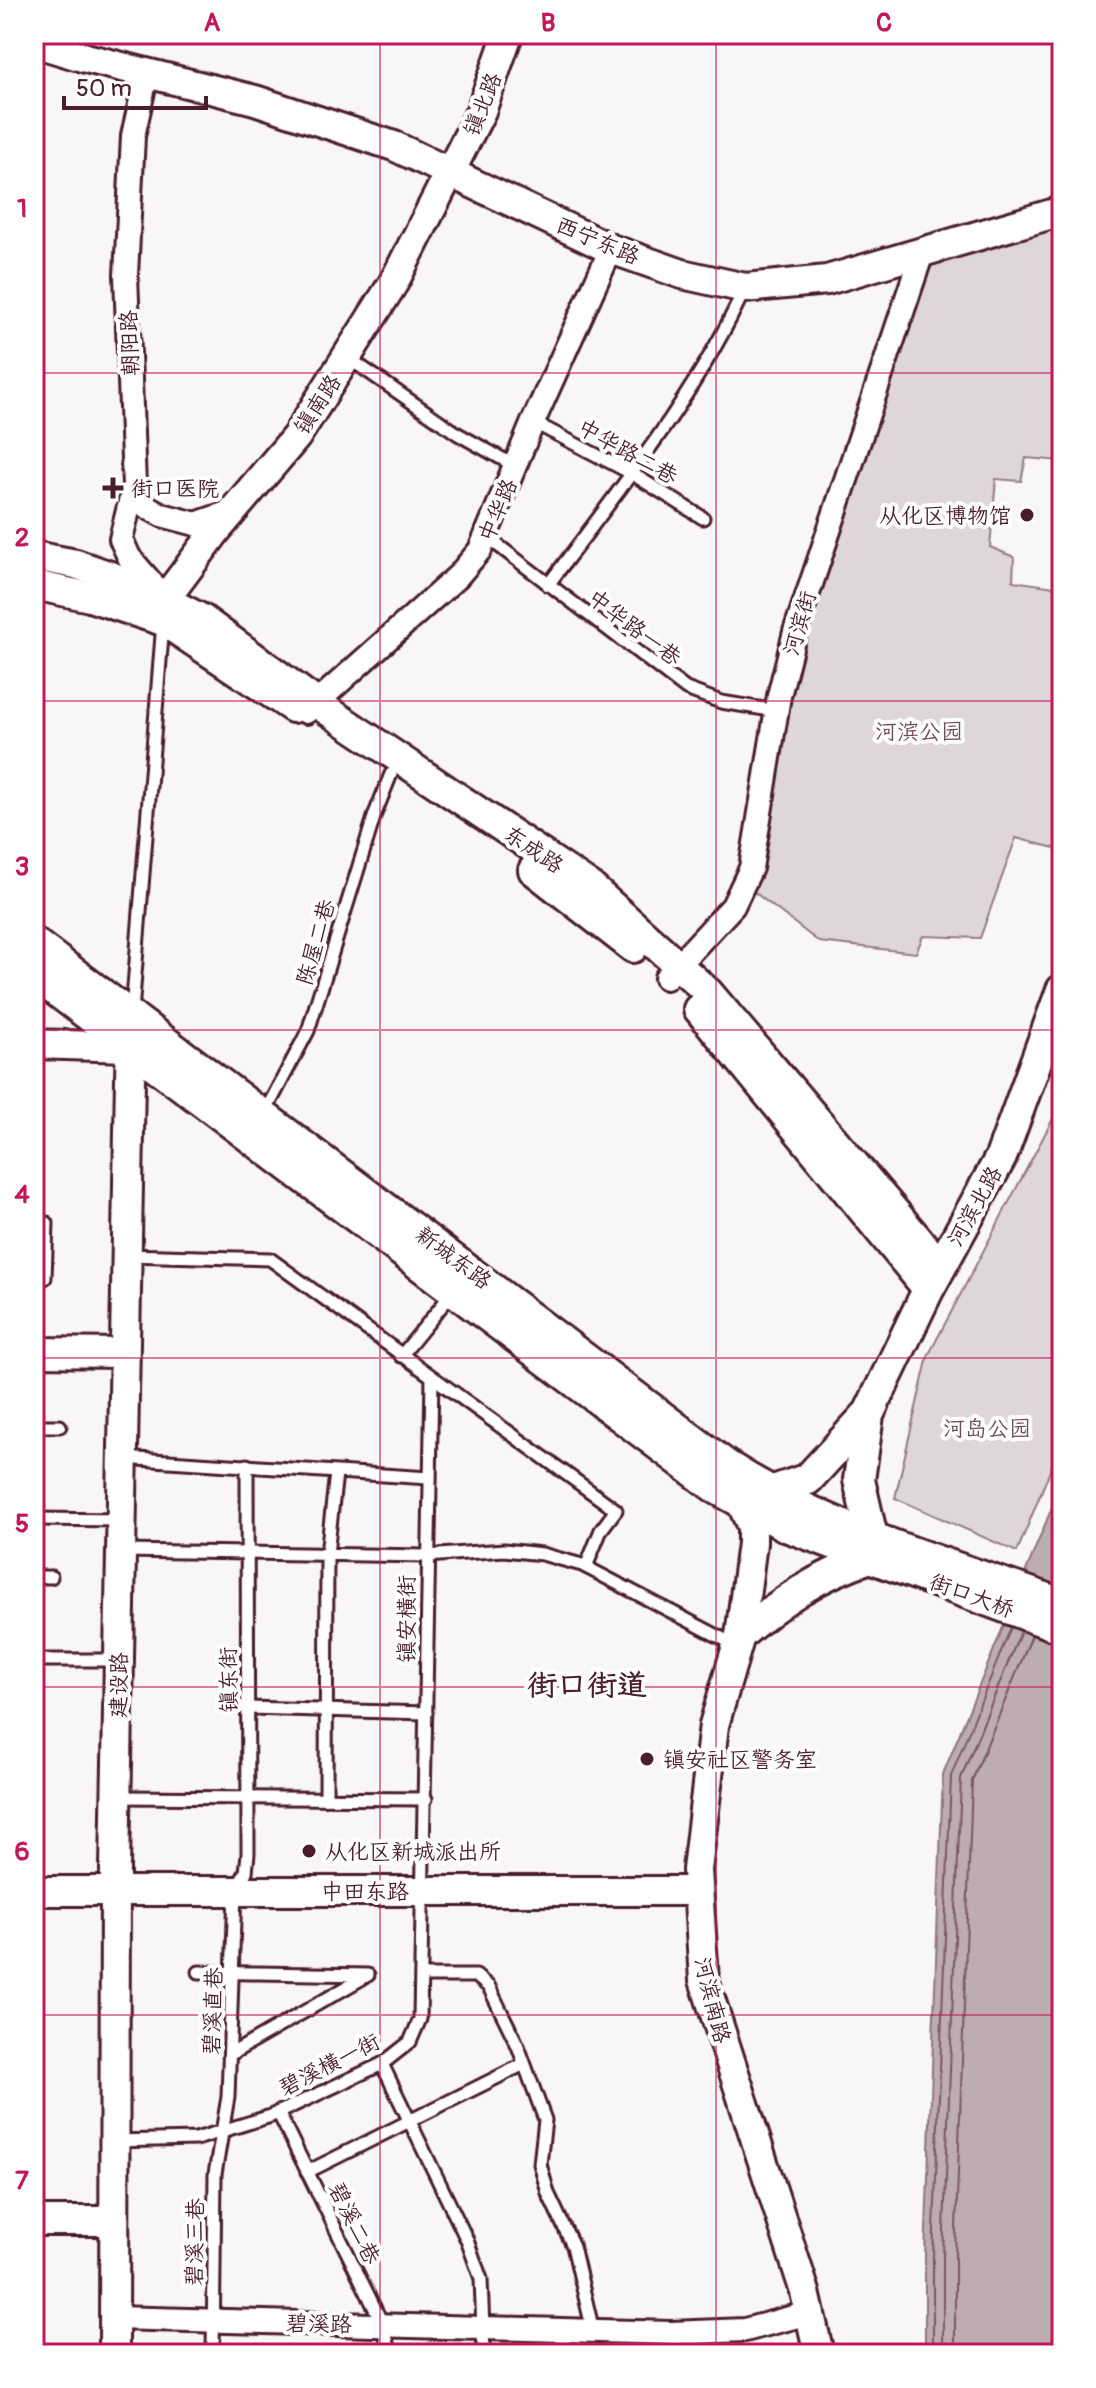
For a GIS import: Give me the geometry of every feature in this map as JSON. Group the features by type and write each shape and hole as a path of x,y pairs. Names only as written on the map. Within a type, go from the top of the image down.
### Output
{"main road":[{"name":"新城东路","path":"34,943 727,1466 755,1498"},
{"name":"新城东路","path":"34,974 678,1462 879,1550"},
{"name":"河滨北路","path":"755,1498 808,1479 868,1415 935,1278 1001,1157 1062,990"},
{"name":"河滨北路","path":"868,1415 859,1480 879,1550"},
{"name":"街口大桥","path":"879,1550 1062,1604"},
{"name":"街口大桥","path":"879,1550 1062,1628"}],"street":[{"name":"镇北路","path":"452,172 481,111 508,34"},
{"name":"西宁东路","path":"34,42 255,100 394,146 611,249 682,274 745,288 827,280 1062,211"},
{"name":"朝阳路","path":"147,73 133,136 126,275 134,486 121,539 129,557 164,610"},
{"name":"镇南路","path":"164,610 233,511 296,437 394,282 452,172"},
{"name":"中华路","path":"309,709 458,576 480,550 533,422 611,249"},
{"name":"河滨街","path":"672,971 733,906 751,868 777,711 795,632 922,253"},
{"path":"134,486 142,504 162,515 196,524 233,511"},
{"name":"东成路","path":"34,556 76,564 164,610 236,641 309,709 391,774 554,885 619,935 709,993 935,1278"},
{"name":"东成路","path":"34,585 164,610"},
{"name":"东成路","path":"309,709 591,887 672,971"},
{"name":"建设路","path":"114,2354 115,1891 128,1047 132,1017"},
{"path":"34,1044 128,1047"},
{"path":"34,1352 124,1353"},
{"name":"河滨南路","path":"755,1498 738,1641 714,1725 701,1811 697,1891 704,1980 809,2313 819,2354"},
{"path":"738,1641 781,1600 879,1550"},
{"name":"中田东路","path":"34,1891 697,1891"},
{"path":"34,2221 114,2221"},
{"name":"碧溪路","path":"114,2318 722,2333 809,2313"}],"lane":[{"path":"548,585 631,473 703,366 745,288"},
{"path":"347,357 458,434 515,466"},
{"name":"中华路二巷","path":"533,422 631,473 703,518"},
{"name":"中华路一巷","path":"487,537 686,689 721,702 777,711"},
{"path":"132,1017 164,610"},
{"name":"陈屋二巷","path":"264,1114 308,1031 375,814 391,774"},
{"path":"34,1223 47,1223 45,1278 34,1278"},
{"path":"125,1255 270,1259 616,1510 601,1530 586,1567"},
{"path":"401,1356 453,1292"},
{"path":"432,1378 427,1556 504,1550 542,1554 586,1567 738,1641"},
{"path":"34,1426 60,1426"},
{"path":"122,1458 429,1478"},
{"name":"镇东街","path":"235,1891 246,1872 247,1465"},
{"path":"326,1798 327,1554 336,1473"},
{"path":"34,1519 121,1520"},
{"name":"镇安横街","path":"120,1551 427,1556 426,1855 421,1891"},
{"path":"34,1577 51,1577"},
{"path":"34,1660 119,1660"},
{"path":"248,1708 426,1713"},
{"path":"117,1797 426,1799"},
{"name":"碧溪直巷","path":"224,2132 231,2054 235,1891"},
{"name":"碧溪横一街","path":"114,2141 196,2139 224,2132 278,2112 382,2064 410,2042 420,2019 421,1891"},
{"path":"199,1972 368,1975 231,2054"},
{"path":"422,1976 476,1976 489,1987 545,2120 540,2164 548,2193 573,2246 593,2331"},
{"path":"382,2064 477,2266 481,2279 484,2354"},
{"path":"307,2172 524,2064"},
{"name":"碧溪二巷","path":"278,2112 383,2325 391,2354"},
{"name":"碧溪三巷","path":"213,2354 215,2174 224,2132"}],"green space":[{"name":"河滨公园","path":"1062,211 1062,461 1026,458 1021,481 996,479 990,547 1014,557 1013,581 1062,588 1062,850 1016,838 980,938 923,936 916,953 819,942 744,884 779,696 922,253"},
{"name":"河岛公园","path":"1062,1094 1062,1441 1017,1552 895,1498 928,1356 1057,1111"}],"water":[{"path":"1062,1483 1062,2354 925,2354 925,2256 943,1774"}],"place":[{"name":"街口医院","path":"113,488"},
{"name":"从化区博物馆","path":"1027,515"},
{"name":"镇安社区警务室","path":"647,1759"},
{"name":"从化区新城派出所","path":"309,1851"}],"district":[{"name":"街口街道","path":"587,1685"}]}
